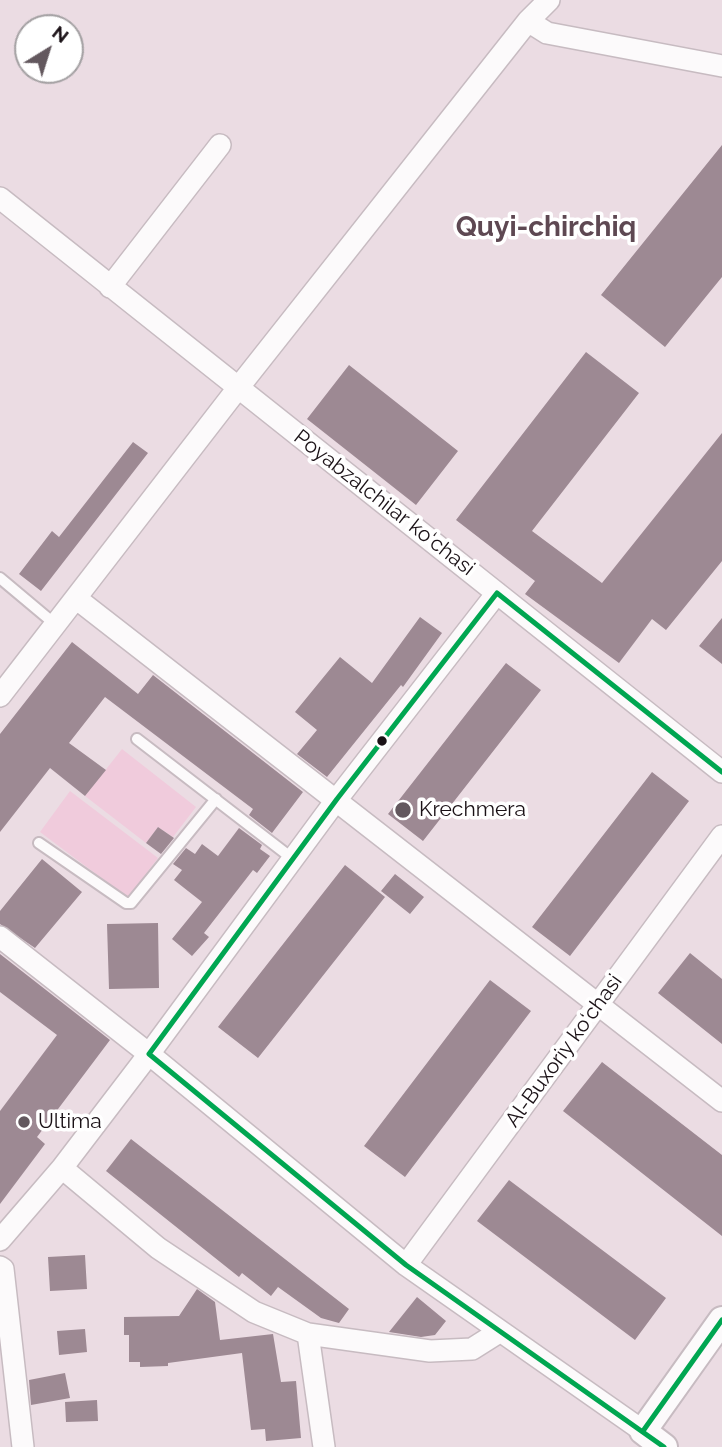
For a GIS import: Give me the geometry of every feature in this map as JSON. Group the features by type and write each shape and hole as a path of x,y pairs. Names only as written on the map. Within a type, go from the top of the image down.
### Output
{"street":[{"path":"0,696 238,388 528,21 549,0"},
{"path":"528,21 547,33 722,66"},
{"path":"110,287 220,145"},
{"name":"Poyabzalchilar ko‘chasi","path":"0,198 722,772"},
{"path":"0,1240 62,1168 337,799 498,593"},
{"path":"77,599 722,1101"},
{"name":"Al-Buxoriy ko‘chasi","path":"406,1265 722,836"},
{"path":"0,937 149,1054 406,1265 664,1447"},
{"path":"62,1168 159,1248 254,1312 309,1334 430,1351 472,1349 499,1332"},
{"path":"0,1267 3,1269 23,1447"},
{"path":"643,1431 722,1320"},
{"path":"309,1334 324,1447"}],"lane":[{"path":"0,578 56,625"},
{"path":"137,739 293,859"},
{"path":"39,843 126,903 131,903 216,799"}],"shaded area":[{"path":"122,749 196,807 173,837 158,827 146,843 85,796"},
{"path":"70,791 158,858 128,898 40,832"}],"building":[{"path":"722,145 722,277 665,347 601,295"},
{"path":"586,352 639,393 532,531 602,583 722,433 722,561 666,630 652,619 619,663 525,594 535,581 456,520"},
{"path":"349,365 458,451 416,505 307,419"},
{"path":"133,442 148,453 41,591 19,574 52,531 59,537"},
{"path":"420,617 442,633 403,687 401,685 327,777 297,754 317,730 295,712 340,657 372,683"},
{"path":"722,618 722,664 699,646"},
{"path":"72,642 138,694 153,675 303,792 272,833 249,815 253,809 105,697 69,743 106,770 85,796 50,768 0,832 0,734"},
{"path":"506,663 541,690 423,841 388,814"},
{"path":"652,772 689,801 570,956 532,927"},
{"path":"158,827 174,838 161,854 146,843"},
{"path":"239,828 262,845 260,849 270,856 257,873 253,870 204,933 209,937 192,956 172,939 202,902 174,880 182,870 173,864 186,848 195,854 202,844 218,856"},
{"path":"42,859 82,892 35,948 0,924 0,911"},
{"path":"345,865 385,897 258,1058 218,1027"},
{"path":"395,874 424,897 410,914 381,891"},
{"path":"158,923 159,988 109,989 107,924"},
{"path":"690,953 722,979 722,1044 658,993"},
{"path":"0,954 110,1040 37,1137 45,1144 0,1204 0,1111 57,1035 0,992"},
{"path":"490,980 531,1011 405,1177 364,1146"},
{"path":"602,1062 722,1155 722,1236 563,1111"},
{"path":"131,1139 349,1309 339,1323 321,1318 278,1287 271,1296 242,1273 239,1277 106,1171"},
{"path":"509,1180 666,1298 635,1340 477,1221"},
{"path":"85,1255 87,1289 50,1291 48,1257"},
{"path":"197,1289 215,1302 220,1340 273,1334 281,1382 296,1381 301,1438 266,1441 265,1429 251,1430 242,1353 168,1363 168,1366 140,1367 140,1362 129,1362 129,1335 124,1335 124,1317 179,1316"},
{"path":"417,1297 446,1321 435,1335 421,1337 389,1332"},
{"path":"85,1329 87,1352 59,1355 57,1331"},
{"path":"65,1373 70,1398 31,1405 29,1380"},
{"path":"97,1400 98,1421 66,1422 65,1402"}],"transit line":[{"path":"664,1447 406,1265 149,1054 337,799 497,593 722,772"},
{"path":"643,1431 722,1320"}],"place":[{"name":"Krechmera","path":"403,810"},
{"name":"Ultima","path":"24,1122"}],"district":[{"name":"Quyi-chirchiq","path":"546,228"}]}
